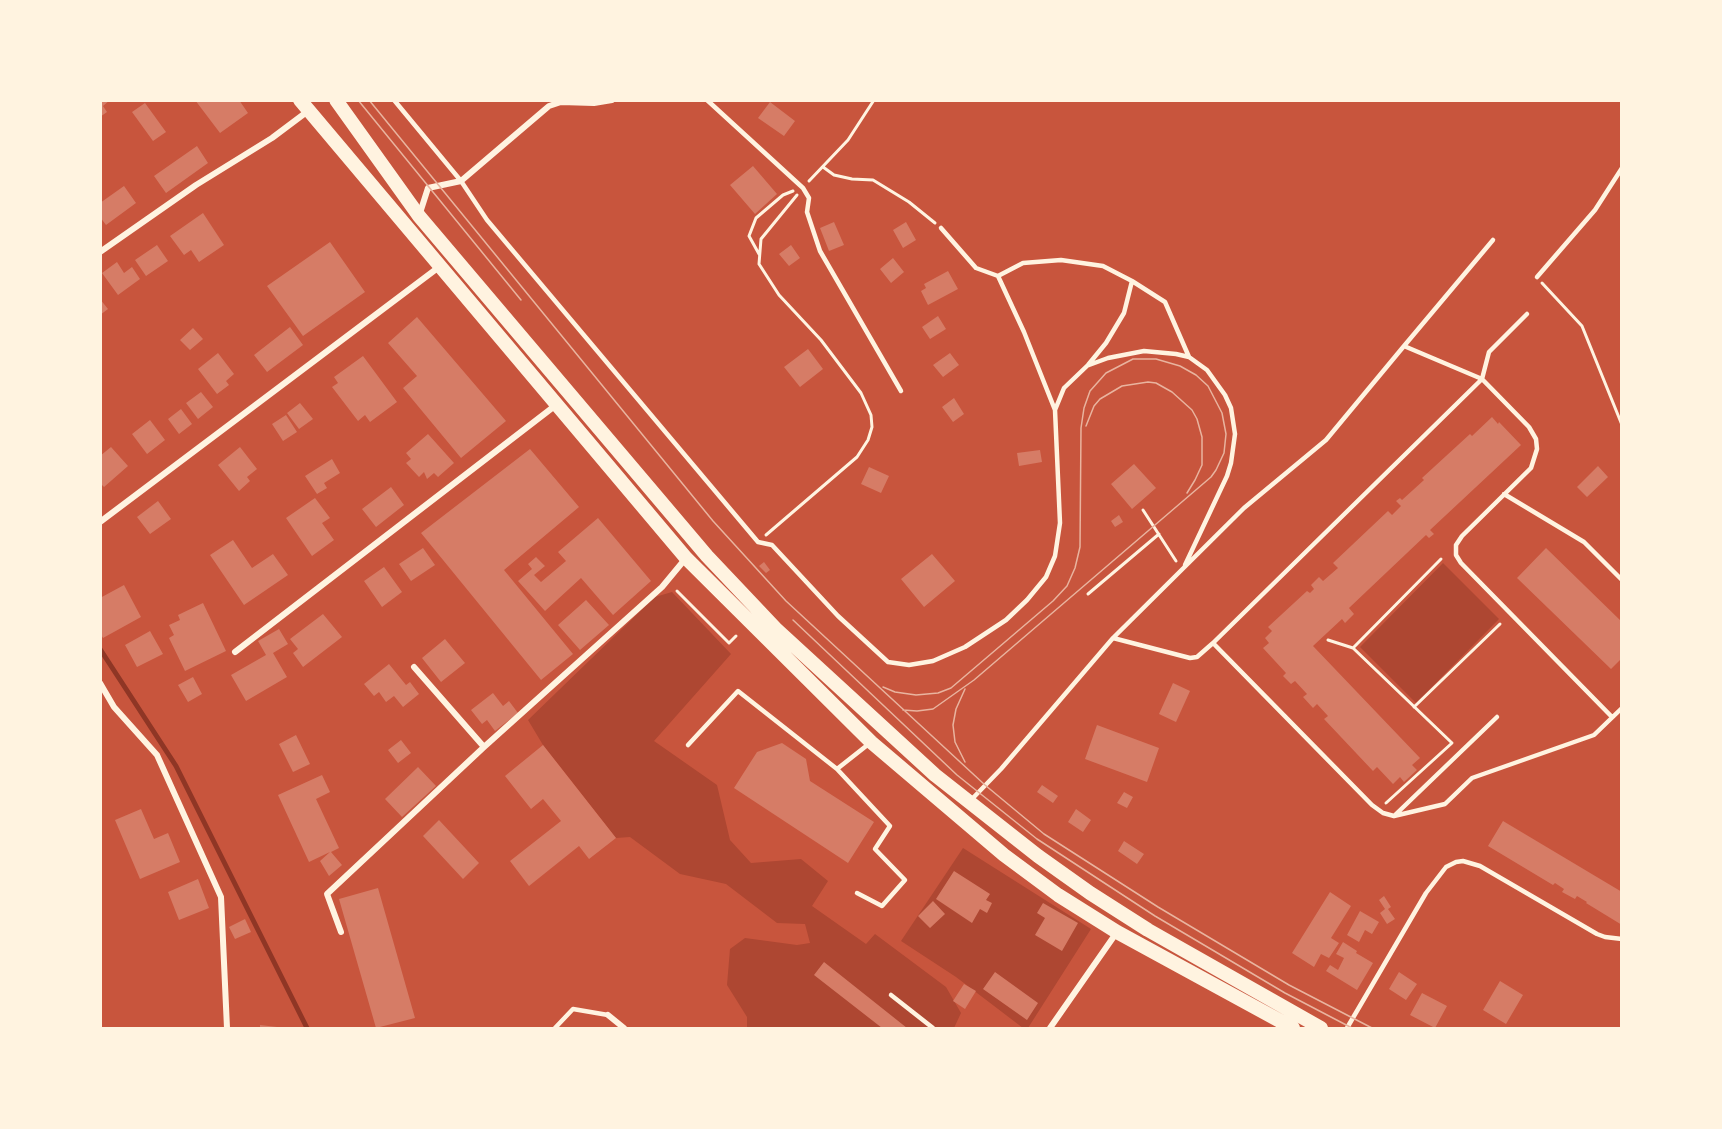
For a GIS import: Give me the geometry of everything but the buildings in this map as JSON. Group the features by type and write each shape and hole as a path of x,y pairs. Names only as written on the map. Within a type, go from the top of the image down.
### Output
{"main road":[{"path":"336,100 419,216 707,556 749,602 814,665 900,744 969,802 1013,838 1089,893 1173,945 1321,1029"},
{"path":"304,106 686,558 871,742 1004,855 1058,894 1117,932 1293,1029"}],"street":[{"path":"419,216 428,188 461,182 549,106 561,102 594,103 612,100"},
{"path":"100,252 196,185 272,138 304,106"},
{"path":"100,522 439,267"},
{"path":"235,652 556,404"},
{"path":"341,932 327,894 484,747 662,587 686,558"},
{"path":"414,667 484,747"},
{"path":"100,683 114,707 157,755 221,897 227,1029"},
{"path":"1050,1029 1117,932"},
{"path":"608,1015 624,1029"}],"lane":[{"path":"394,100 461,182 487,220 758,542 772,545 838,616 888,662 909,665 947,656 1006,620 1038,587 1051,567 1059,538 1054,410 1024,332 998,276 976,268 940,228"},
{"path":"707,100 803,188 809,198 807,212 820,251 902,391"},
{"path":"1537,277 1595,210 1622,168"},
{"path":"969,802 1001,769 1113,638 1244,508 1326,441 1493,240"},
{"path":"998,276 1023,263 1061,260 1103,266 1132,280 1165,302 1189,357"},
{"path":"1054,410 1064,388 1088,365 1106,343 1124,313 1132,280"},
{"path":"1113,638 1190,658 1197,657 1482,379 1489,352 1527,314"},
{"path":"1404,346 1482,379 1529,427 1536,439 1536,457 1530,468 1462,536 1456,545 1456,555 1461,563 1612,717"},
{"path":"1088,365 1108,358 1144,351 1167,352 1189,357 1207,370 1218,382 1231,408 1235,434 1231,464 1182,570"},
{"path":"1504,494 1584,542 1622,580"},
{"path":"1213,643 1378,810 1394,816 1445,804 1472,778 1594,735 1622,708"},
{"path":"688,745 738,691 837,769 890,826 875,849 904,880 882,906 856,893"},
{"path":"1394,816 1497,717"},
{"path":"837,769 871,742"},
{"path":"1347,1029 1426,893 1446,867 1456,862 1463,861 1480,866 1597,934 1622,939"},
{"path":"891,995 933,1029"},
{"path":"555,1029 573,1009 608,1015"}],"path":[{"path":"758,542 857,457 868,440 872,427 871,415 861,393 821,340 779,295 759,264 760,238 848,140 874,100"},
{"path":"823,166 834,175 873,180 909,202 940,228"},
{"path":"760,255 749,236 756,218 783,195 803,188"},
{"path":"1537,277 1582,326 1622,425"},
{"path":"1143,510 1182,570"},
{"path":"1088,594 1159,534"},
{"path":"1353,648 1441,559"},
{"path":"677,591 729,643 736,636"},
{"path":"1414,707 1500,624"},
{"path":"1328,640 1353,648 1452,743 1378,810"}],"shaded area":[{"path":"1443,563 1499,619 1416,703 1360,647"},
{"path":"672,592 731,654 654,741 717,785 730,840 751,863 801,859 828,881 812,906 866,944 875,934 946,987 961,1013 954,1028 747,1028 747,1017 727,985 730,949 745,938 797,945 810,943 805,924 777,923 726,884 680,874 630,837 616,838 543,745 528,720 655,597"},
{"path":"963,848 1091,929 1028,1028 1023,1028 956,977 901,941"}],"waterway":[{"path":"100,649 176,766 307,1028"}],"tram line":[{"path":"358,100 521,300"},
{"path":"369,100 713,521 786,601 985,785 1044,834 1158,907 1289,985 1372,1028"},
{"path":"883,687 895,692 916,695 938,693 951,688 1053,601 1067,586 1075,568 1080,547 1081,428 1084,408 1090,391 1106,373 1133,359 1156,359 1180,366 1196,375 1208,386 1222,413 1226,434 1224,453 1211,477 974,680 933,709 903,710"},
{"path":"1086,426 1094,406 1100,399 1122,386 1148,382 1156,383 1172,392 1192,410 1202,437 1202,465 1187,493"},
{"path":"793,620 957,775 1037,839 1155,916 1285,993 1352,1028"},
{"path":"965,689 956,709 953,725 955,742 965,762"}]}
